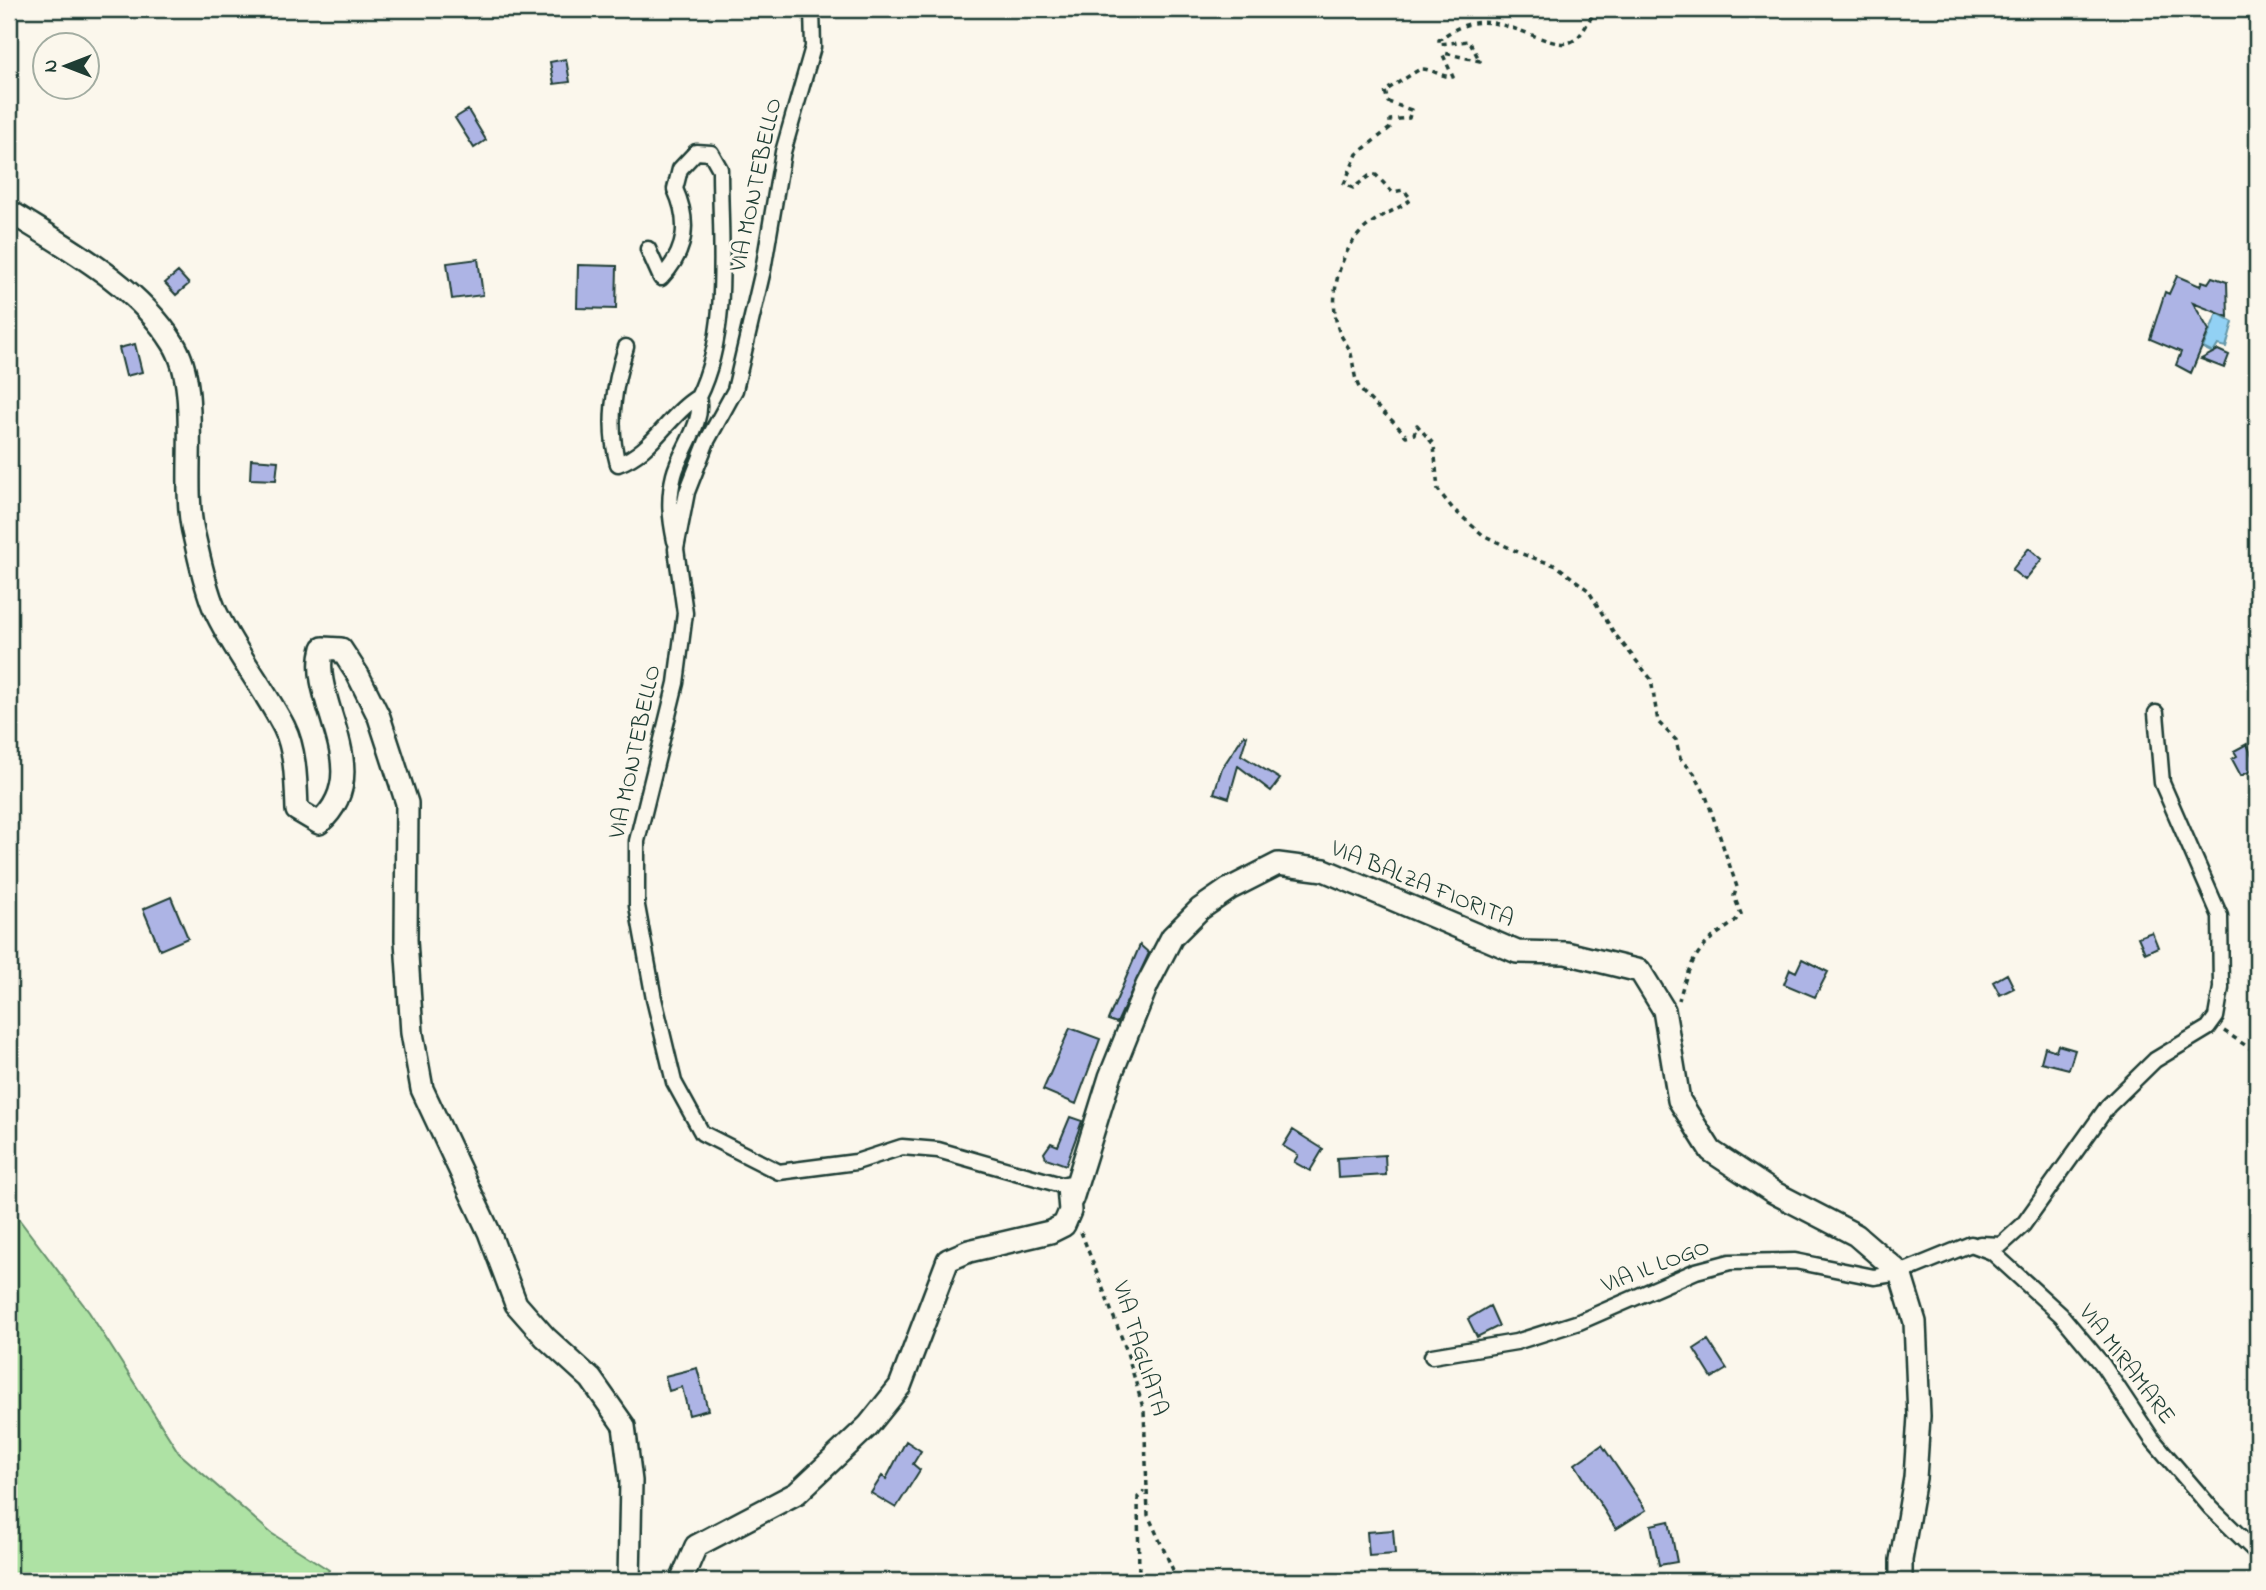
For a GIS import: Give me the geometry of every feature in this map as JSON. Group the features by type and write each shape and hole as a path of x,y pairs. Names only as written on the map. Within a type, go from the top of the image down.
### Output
{"street":[{"name":"VIA MONTEBELLO","path":"811,9 813,47 783,152 763,270 735,390 706,441 687,492 676,549 685,612 676,683 637,841 637,906 674,1082 702,1133 779,1172 856,1162 902,1147 963,1156 1070,1199"},
{"path":"626,347 611,418 613,446 618,464 642,451 683,406 698,397 709,374 719,318 720,169 711,153 696,152 680,169 674,189 685,212 682,238 677,259 661,278 649,249"},
{"path":"9,211 131,292 174,344 188,394 188,474 196,541 213,605 285,729 295,774 297,810 319,823 334,810 343,775 336,723 318,663 323,648 341,649 358,675 379,717 407,803 406,940 412,1033 422,1088 489,1232 516,1304 545,1337 591,1379 624,1426 631,1481 629,1581"},
{"path":"676,549 668,507 674,473 701,409 698,397"},
{"path":"1901,1581 1901,1560 1915,1478 1919,1416 1915,1322 1900,1273 1971,1244 2001,1244 2023,1225 2108,1106 2155,1060 2212,1024 2221,988 2220,916 2162,783 2156,713"},
{"name":"VIA BALZA FIORITA","path":"1070,1199 1110,1077 1147,985 1172,937 1200,909 1229,889 1278,864 1324,870 1517,952 1566,953 1640,971 1664,1010 1679,1100 1711,1151 1773,1192 1856,1235 1900,1273"},
{"path":"681,1581 696,1546 797,1493 868,1426 900,1386 948,1260 969,1251 1050,1232 1064,1224 1070,1199"},
{"name":"VIA MIRAMARE","path":"1971,1244 1992,1252 2061,1315 2102,1364 2151,1439 2211,1507 2257,1553"},
{"name":"VIA IL LOGO","path":"1432,1356 1516,1342 1579,1322 1696,1271 1730,1262 1795,1261 1874,1277 1900,1273"}],"path":[{"path":"1600,9 1578,37 1567,43 1545,40 1502,24 1480,21 1457,26 1439,40 1439,44 1469,41 1480,61 1444,53 1452,77 1440,77 1426,69 1420,69 1385,91 1388,102 1411,110 1409,118 1390,120 1390,128 1357,154 1344,184 1353,188 1369,176 1376,175 1392,192 1404,190 1410,194 1411,199 1401,207 1384,212 1359,234 1349,249 1336,282 1336,315 1339,330 1351,351 1358,388 1393,419 1406,436 1414,434 1418,425 1434,445 1438,490 1453,509 1483,535 1522,554 1557,566 1588,590 1614,633 1651,679 1658,722 1676,740 1680,758 1694,773 1706,796 1737,887 1734,896 1741,914 1730,929 1713,937 1690,962 1668,1031"},
{"path":"2212,1024 2257,1053"},
{"name":"VIA TAGLIATA","path":"1070,1199 1121,1337 1144,1411 1145,1490 1156,1535 1178,1581"},
{"path":"1139,1581 1138,1497 1145,1490"}],"green space":[{"path":"9,1206 89,1312 179,1453 271,1533 329,1570 323,1581 9,1581"}],"water":[{"path":"2217,313 2233,322 2226,347 2218,345 2213,353 2203,348"}],"building":[{"path":"566,59 570,82 554,84 550,62"},
{"path":"468,110 486,140 474,148 455,118"},
{"path":"478,259 483,295 452,299 447,263"},
{"path":"578,265 617,266 616,309 577,308"},
{"path":"178,272 189,284 176,295 165,283"},
{"path":"2177,276 2200,286 2202,281 2208,283 2212,277 2227,282 2228,317 2193,303 2209,330 2191,373 2176,365 2181,352 2150,339 2165,292 2169,294"},
{"path":"135,344 142,372 126,376 119,348"},
{"path":"2218,350 2229,355 2224,368 2201,359"},
{"path":"251,459 278,461 276,480 250,479"},
{"path":"2029,548 2042,559 2025,580 2012,570"},
{"path":"1244,735 1247,736 1241,755 1280,779 1271,791 1238,766 1229,798 1214,793 1222,768"},
{"path":"2247,744 2257,768 2241,776 2232,759 2237,756 2234,751"},
{"path":"171,897 188,938 160,950 143,909"},
{"path":"2152,932 2158,947 2145,953 2138,937"},
{"path":"1140,945 1149,953 1117,1023 1108,1020"},
{"path":"1802,959 1828,972 1815,997 1784,984 1790,969 1796,972"},
{"path":"2007,974 2014,988 2000,995 1993,982"},
{"path":"1070,1028 1100,1039 1076,1104 1043,1090"},
{"path":"2058,1045 2075,1050 2069,1069 2041,1062 2045,1047 2056,1051"},
{"path":"1070,1117 1082,1121 1066,1165 1046,1158 1044,1153 1051,1143 1058,1146"},
{"path":"1293,1130 1323,1149 1310,1171 1294,1162 1298,1155 1283,1146"},
{"path":"1385,1155 1386,1175 1338,1178 1337,1158"},
{"path":"1490,1306 1499,1326 1477,1337 1468,1319"},
{"path":"1708,1340 1727,1369 1712,1378 1694,1349"},
{"path":"697,1368 708,1410 689,1415 682,1387 669,1391 665,1376"},
{"path":"906,1441 921,1451 913,1464 920,1470 896,1508 871,1493 882,1476 886,1479"},
{"path":"1602,1445 1646,1510 1616,1529 1575,1464"},
{"path":"1669,1521 1677,1562 1659,1565 1651,1525"},
{"path":"1393,1530 1395,1554 1369,1556 1367,1532"}]}
